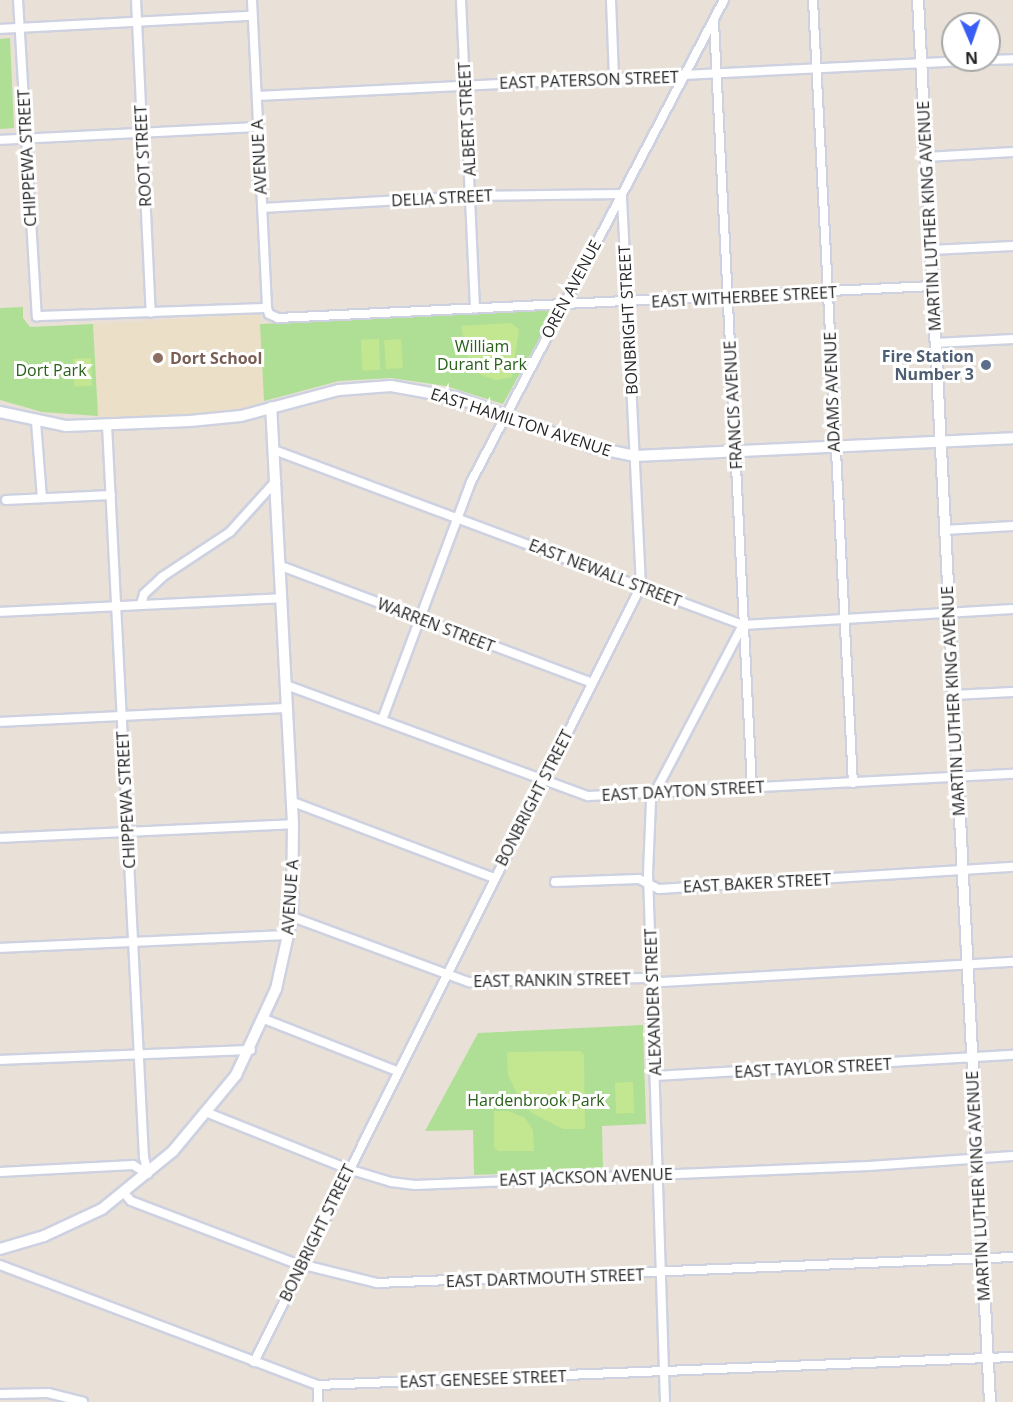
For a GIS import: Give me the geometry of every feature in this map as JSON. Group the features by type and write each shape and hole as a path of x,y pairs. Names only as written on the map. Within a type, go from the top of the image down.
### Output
{"street":[{"name":"CHIPPEWA STREET","path":"18,0 37,316"},
{"name":"ROOT STREET","path":"136,0 151,313"},
{"name":"AVENUE A","path":"252,0 268,311"},
{"name":"ALBERT STREET","path":"461,0 475,309"},
{"path":"611,0 615,78"},
{"name":"OREN AVENUE","path":"382,720 471,482 562,304 724,0"},
{"name":"ADAMS AVENUE","path":"813,0 834,447 853,783"},
{"name":"MARTIN LUTHER KING AVENUE","path":"918,0 956,777 990,1402"},
{"path":"0,28 252,16"},
{"name":"FRANCIS AVENUE","path":"714,21 752,788"},
{"name":"EAST PATERSON STREET","path":"257,96 941,62"},
{"path":"0,140 258,127"},
{"path":"926,157 1013,152"},
{"name":"DELIA STREET","path":"262,208 471,196 622,194"},
{"name":"BONBRIGHT STREET","path":"254,1362 640,586 622,194"},
{"path":"931,250 1013,246"},
{"name":"EAST WITHERBEE STREET","path":"37,316 268,311 278,318 728,298 932,286"},
{"path":"935,343 1013,339"},
{"name":"EAST HAMILTON AVENUE","path":"0,412 36,422 107,426 225,418 339,390 392,386 441,393 592,447 635,456 1013,438"},
{"name":"AVENUE A","path":"0,1249 81,1220 125,1194 208,1113 250,1050 264,1020 292,917 293,802 271,408"},
{"path":"36,422 42,498"},
{"name":"CHIPPEWA STREET","path":"107,426 138,1054 144,1157 148,1174"},
{"name":"EAST NEWALL STREET","path":"274,450 743,625 1013,609"},
{"path":"141,604 144,594 162,577 230,532 276,481"},
{"path":"6,500 111,495"},
{"path":"944,530 1013,526"},
{"name":"WARREN STREET","path":"281,566 592,683"},
{"path":"0,612 282,597"},
{"name":"ALEXANDER STREET","path":"665,1402 649,884 651,800 743,625"},
{"name":"EAST DAYTON STREET","path":"286,685 588,796 1013,774"},
{"path":"952,695 1013,692"},
{"path":"0,722 288,708"},
{"path":"293,802 494,878"},
{"path":"0,838 293,824"},
{"name":"EAST BAKER STREET","path":"555,882 639,879 659,889 1013,867"},
{"name":"EAST RANKIN STREET","path":"292,917 469,982 652,978 662,982 1013,962"},
{"path":"0,948 288,935"},
{"path":"264,1020 397,1071"},
{"path":"0,1060 250,1050"},
{"name":"EAST TAYLOR STREET","path":"655,1076 1013,1055"},
{"name":"EAST JACKSON AVENUE","path":"208,1113 348,1169 391,1182 415,1185 1013,1156"},
{"path":"0,1172 133,1165 148,1174"},
{"name":"EAST DARTMOUTH STREET","path":"125,1194 131,1201 302,1263 376,1283 660,1274 1013,1257"},
{"name":"EAST GENESEE STREET","path":"0,1265 318,1385 1013,1357"},
{"path":"318,1385 318,1402"},
{"path":"0,1394 48,1393 83,1402"}],"shaded area":[{"path":"260,314 264,401 230,413 105,419 98,416 93,324"}],"green space":[{"path":"10,38 14,128 0,129 0,39"},
{"name":"Dort Park","path":"23,307 23,318 30,327 93,324 98,416 42,412 0,400 0,308"},
{"name":"William Durant Park","path":"551,310 553,313 503,404 446,386 391,378 339,381 264,401 260,324"},
{"path":"511,323 519,329 512,377 496,380 479,374 469,364 461,326"},
{"path":"379,339 380,370 362,371 361,340"},
{"path":"401,339 403,368 386,369 384,340"},
{"path":"91,358 92,386 74,387 73,359"},
{"name":"Hardenbrook Park","path":"643,1025 646,1124 602,1126 603,1170 474,1175 473,1130 425,1131 478,1033"},
{"path":"580,1051 584,1055 585,1129 563,1129 532,1113 521,1102 508,1075 507,1052"},
{"path":"633,1082 634,1113 616,1114 615,1083"},
{"path":"494,1111 508,1111 525,1118 533,1130 534,1151 498,1151 494,1147"}],"place":[{"name":"Dort School","path":"158,358"},
{"name":"Fire Station Number 3","path":"986,365"}]}
